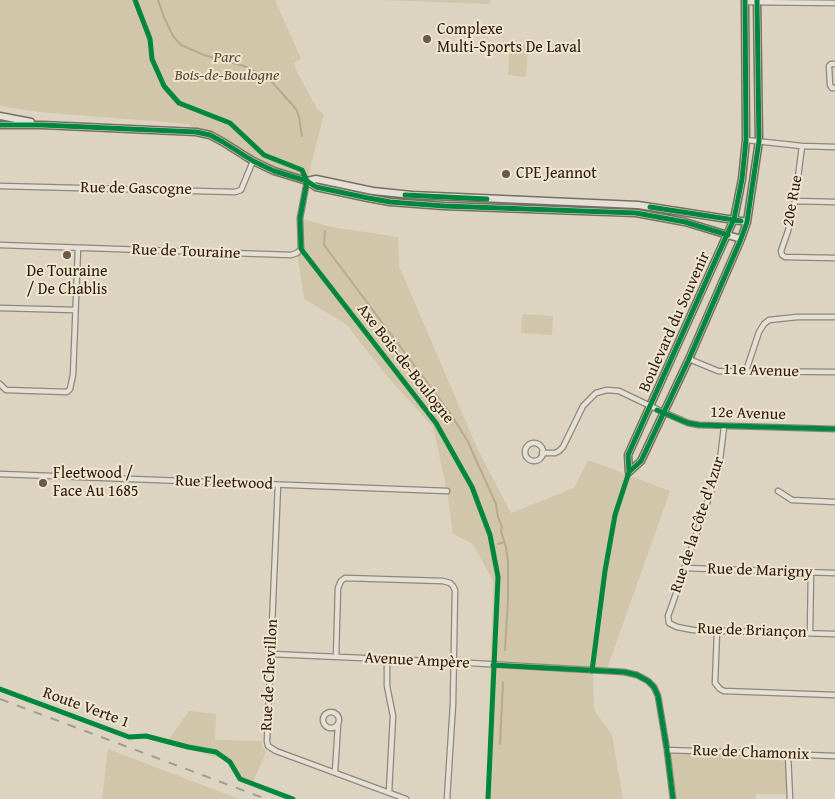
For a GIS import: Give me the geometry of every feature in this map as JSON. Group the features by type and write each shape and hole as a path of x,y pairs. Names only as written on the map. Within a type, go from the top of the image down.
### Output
{"street":[{"path":"745,1 835,3"},
{"name":"Boulevard du Souvenir","path":"745,1 746,140 742,178 734,219 628,455 629,472 641,461 689,359 747,222 759,141 757,1"},
{"path":"835,64 829,66 830,85 832,88 835,88"},
{"path":"0,116 42,125"},
{"path":"0,125 196,132 210,135 253,161 274,171 307,181 316,187 390,202 444,206 636,212 685,222 741,239"},
{"path":"746,140 802,146 835,147"},
{"name":"20e Rue","path":"802,146 795,201 782,255 785,257 835,258"},
{"name":"Rue de Gascogne","path":"0,186 235,192 241,190 253,161"},
{"path":"307,181 316,179 373,191 412,195 638,205 747,222"},
{"name":"Rue de Touraine","path":"0,246 291,255 301,249 300,218 307,181"},
{"path":"795,201 835,202"},
{"path":"0,384 6,390 66,392 70,389 73,375 78,248"},
{"path":"0,308 75,310"},
{"path":"746,371 759,332 769,320 797,317 835,317"},
{"name":"11e Avenue","path":"689,359 718,371 835,372"},
{"name":"12e Avenue","path":"542,453 555,453 563,447 583,406 596,394 607,390 619,391 688,423 699,426 835,429"},
{"name":"Rue de la Côte d'Azur","path":"669,623 668,616 719,468 724,427"},
{"name":"Rue Fleetwood","path":"0,474 447,491"},
{"name":"Rue de Chevillon","path":"278,485 268,746 276,752 406,799"},
{"path":"778,491 792,500 835,502"},
{"name":"Rue de Marigny","path":"684,568 835,573"},
{"path":"810,634 811,572"},
{"path":"336,657 338,588 341,581 345,578 443,581 450,583 455,590 453,704 447,799"},
{"name":"Rue de Briançon","path":"669,623 677,627 693,630 835,634"},
{"path":"717,631 715,683 720,689 724,691 835,695"},
{"name":"Avenue Ampère","path":"271,654 453,662 624,672 637,675 648,681 658,696 673,799"},
{"path":"387,659 387,686 393,716 389,792"},
{"path":"335,772 338,725"},
{"name":"Rue de Chamonix","path":"667,750 835,756"},
{"path":"788,754 790,799"}],"green space":[{"name":"Parc Bois-de-Boulogne","path":"0,0 275,0 301,59 294,63 296,70 317,109 324,114 307,181 274,171 238,151 196,132 189,124 39,112 0,106"},
{"path":"381,0 490,0 490,4"},
{"path":"511,43 527,44 528,46 526,76 508,75"},
{"path":"300,218 331,227 398,237 399,266 478,450 511,513 574,488 588,460 670,491 606,672 593,672 594,710 612,735 623,799 487,799 493,581 473,544 453,534 447,491 433,427 386,375 346,324 304,299 297,253 301,249"},
{"path":"522,314 553,316 552,335 521,333"},
{"path":"189,711 216,714 215,740 262,741 262,747 266,752 252,785 237,779 230,764 223,759 166,743"},
{"path":"108,749 239,799 102,799"},
{"path":"667,750 788,754 789,794 756,794 756,799 673,799"}],"waterway":[{"path":"158,0 173,36 181,45 204,55 244,66 266,77 273,83 296,109 302,136"},
{"path":"325,231 324,245 450,413 467,440 496,504 508,562 505,650"},
{"path":"498,544 504,542"},
{"path":"500,744 503,682"}],"railway":[{"path":"0,699 266,799"}],"cycle path":[{"path":"135,0 150,39 152,59 164,86 179,103 230,123 264,155 302,170 307,181"},
{"path":"592,671 605,571 615,515 629,472 628,455 734,219 742,179 746,140 745,0"},
{"path":"629,472 641,461 689,359 747,222 759,141 757,0"},
{"path":"0,125 196,132 210,135 253,161 274,171 307,181 316,187 368,198 390,202 444,206 636,213 685,222 728,235"},
{"name":"Axe Bois-de-Boulogne","path":"307,181 300,218 301,249 436,423 472,487 490,535 498,577 488,799"},
{"path":"405,195 487,199"},
{"path":"650,207 741,221"},
{"path":"657,410 688,423 699,425 835,429"},
{"path":"493,665 624,672 637,675 648,681 654,687 658,696 673,799"},
{"name":"Route Verte 1","path":"0,689 129,737 146,736 216,752 230,762 240,779 293,799"}],"place":[{"name":"Complexe Multi-Sports De Laval","path":"427,39"},
{"name":"CPE Jeannot","path":"506,174"},
{"name":"De Touraine / De Chablis","path":"67,255"},
{"name":"Fleetwood / Face Au 1685","path":"43,483"}]}
